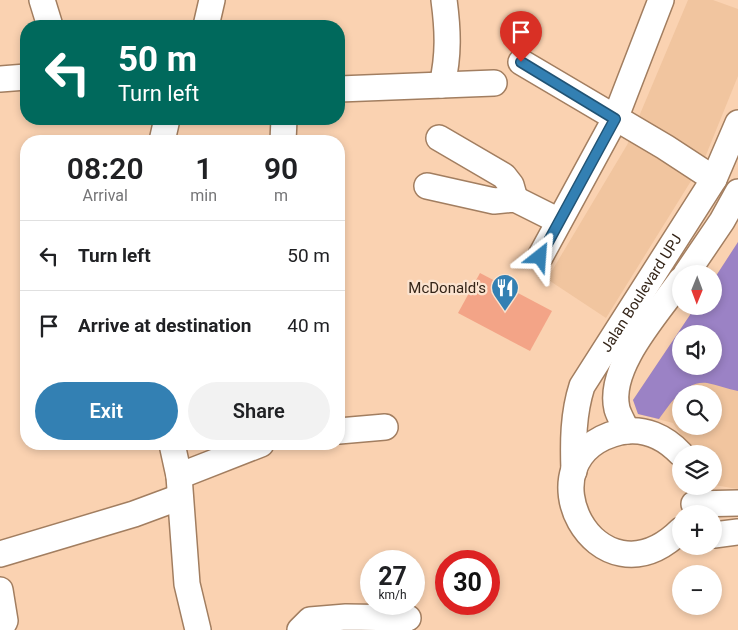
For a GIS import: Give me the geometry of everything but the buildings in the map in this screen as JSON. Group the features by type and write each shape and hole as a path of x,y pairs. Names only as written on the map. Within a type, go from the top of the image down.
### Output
{"street":[{"path":"42,0 48,20"},
{"path":"207,20 212,0"},
{"path":"442,85 447,64 449,38 444,0"},
{"path":"540,257 615,119 661,0"},
{"path":"521,62 615,119 665,146 714,179"},
{"path":"0,79 20,77"},
{"path":"345,90 494,83"},
{"name":"Jalan Boulevard UPJ","path":"672,540 655,550 637,554 620,552 603,546 589,536 578,522 572,506 571,488 574,471 573,437 576,405 582,386 714,179 738,123"},
{"path":"439,138 504,176 511,185 514,199"},
{"path":"427,186 494,201 514,199 559,221"},
{"name":"Jalan Boulevard UPJ","path":"692,265 722,221 738,192"},
{"name":"Jalan Boulevard UPJ","path":"627,431 617,408 618,386 623,362 672,293"},
{"path":"345,430 385,427"},
{"path":"574,471 582,456 595,444 610,435 627,431 640,431 658,436 672,445"},
{"path":"173,450 180,487 186,584 198,630"},
{"path":"0,554 134,514 249,450"},
{"path":"693,501 738,503"},
{"path":"722,534 738,532"},
{"path":"0,590 5,621 0,630"},
{"path":"300,630 310,620 346,617 408,618"}],"shaded area":[{"path":"688,0 713,0 738,9 738,76 704,160 606,318 547,279 627,145"},
{"path":"738,242 738,489 722,486 722,445 687,445 681,435 722,435 722,385 672,385 672,423 638,414 633,400 672,342 672,375 722,375 722,325 683,325 690,315 722,315 722,267"},
{"path":"738,242 738,391 722,387 722,385 707,383 672,385 672,402 659,419 638,414 633,400 672,342 672,375 722,375 722,325 683,325 690,315 722,315 722,267"}],"place":[{"name":"McDonald's","path":"505,312"}],"route":[{"path":"521,62 615,119 540,257"}]}
